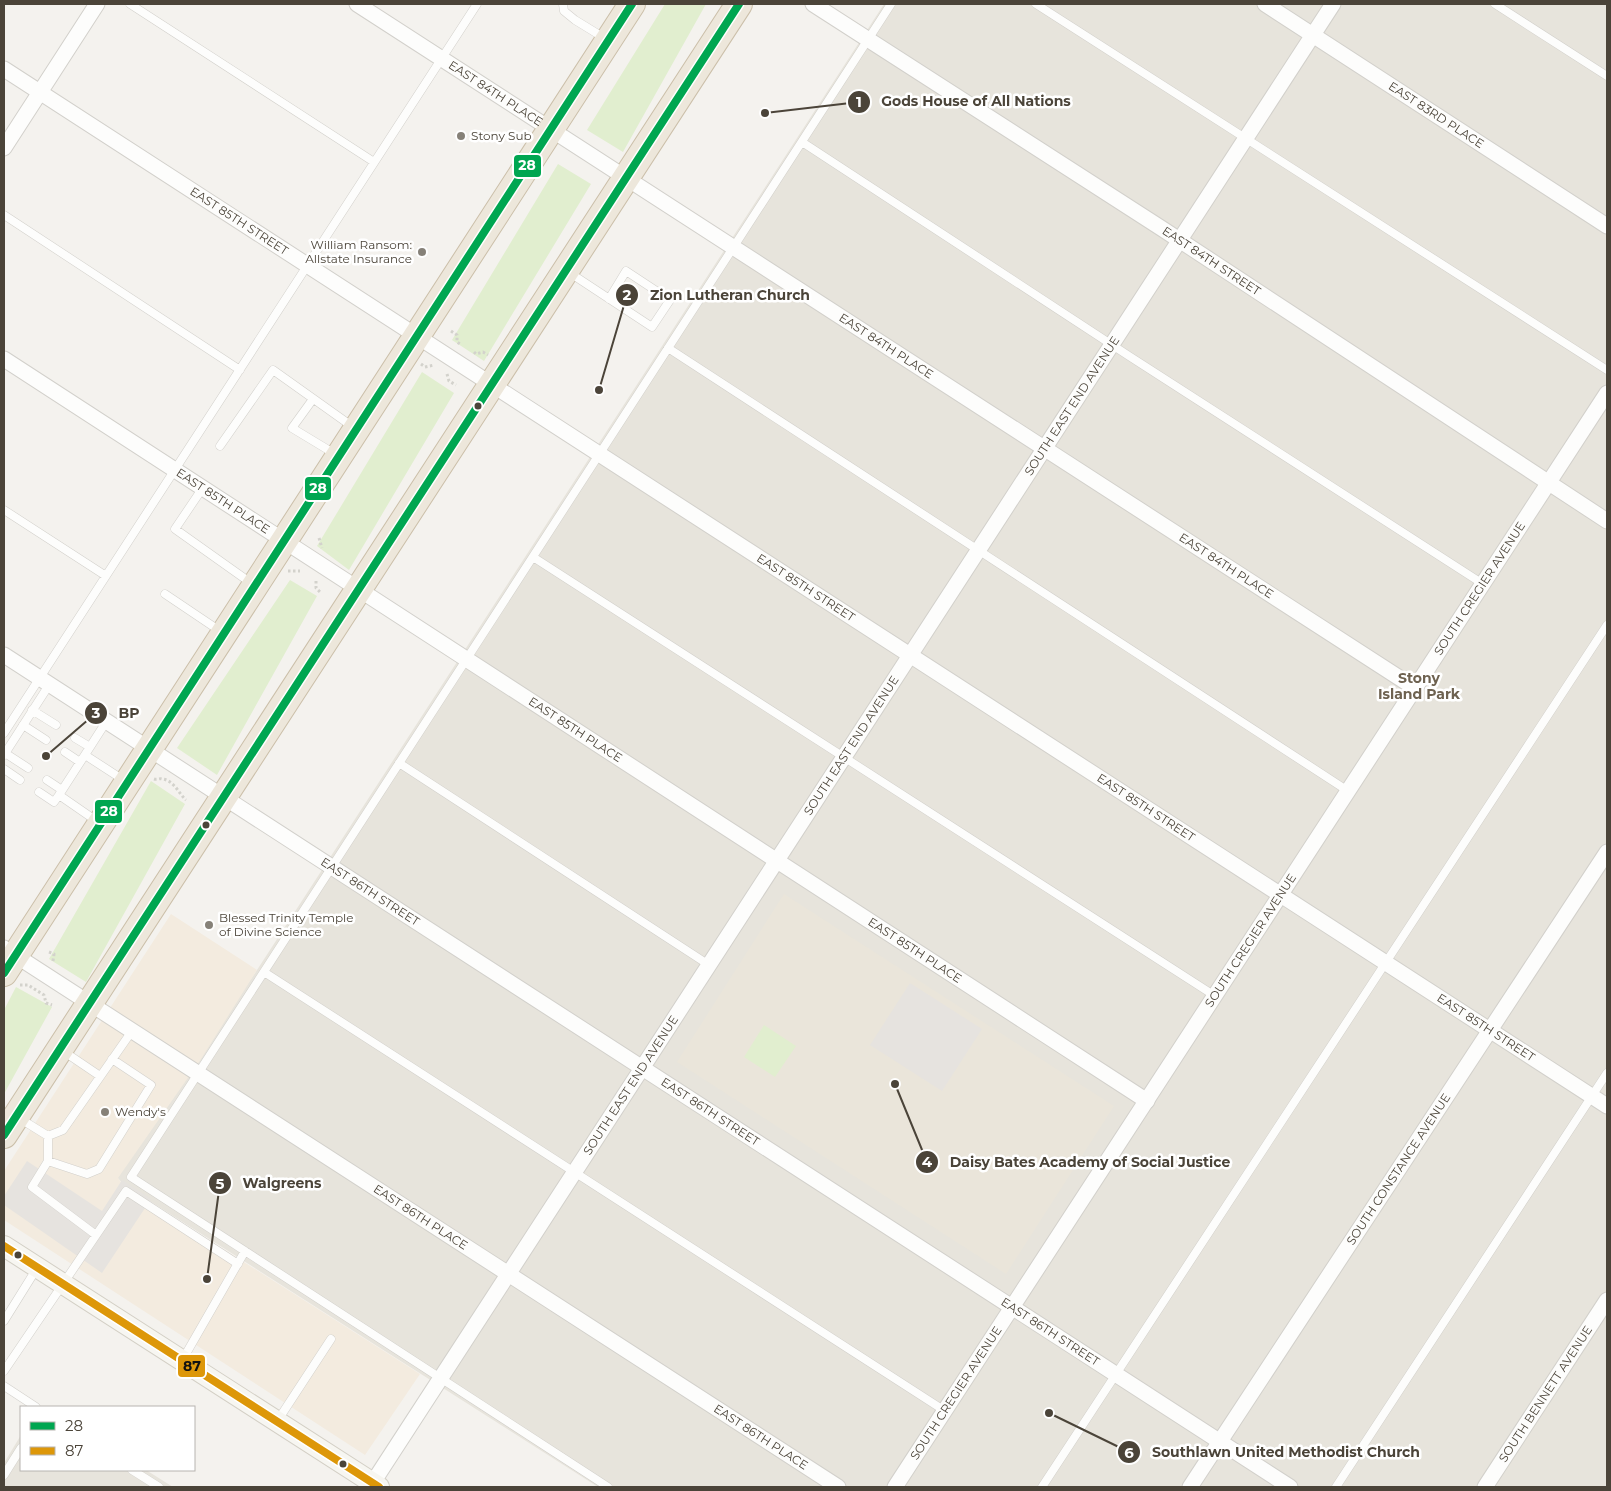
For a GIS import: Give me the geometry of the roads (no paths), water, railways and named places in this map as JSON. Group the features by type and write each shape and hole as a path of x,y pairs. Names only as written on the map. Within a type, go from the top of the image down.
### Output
{"highway":[{"path":"10,965 100,823 139,780 148,749 632,4"},
{"path":"10,1126 739,4"}],"main road":[{"path":"4,1246 373,1486"}],"street":[{"path":"4,148 97,4"},
{"name":"EAST 84TH PLACE","path":"357,4 1415,688"},
{"name":"EAST 84TH STREET","path":"813,4 1180,241 1607,522"},
{"name":"EAST 83RD PLACE","path":"1265,4 1607,226"},
{"name":"SOUTH EAST END AVENUE","path":"373,1486 440,1378 1333,4"},
{"name":"EAST 85TH STREET","path":"4,69 1607,1106"},
{"name":"EAST 85TH PLACE","path":"4,359 283,542 1147,1101"},
{"name":"SOUTH CREGIER AVENUE","path":"895,1487 1607,393"},
{"name":"EAST 86TH STREET","path":"4,655 1290,1487"},
{"name":"SOUTH CONSTANCE AVENUE","path":"1190,1487 1607,852"},
{"name":"EAST 86TH PLACE","path":"10,965 90,1004 838,1487"},
{"name":"SOUTH BENNETT AVENUE","path":"1485,1487 1607,1300"}],"lane":[{"path":"130,4 374,162"},
{"path":"28,768 4,754 32,710 44,682 106,576 477,4"},
{"path":"563,4 564,11 608,41"},
{"path":"608,1487 132,1176 892,4"},
{"path":"1036,4 1607,370"},
{"path":"1495,4 1607,76"},
{"path":"802,142 1112,346 1483,584"},
{"path":"4,215 240,370"},
{"path":"566,271 652,327 670,300 626,271 608,298"},
{"path":"668,348 1348,791"},
{"path":"220,446 273,370 357,429"},
{"path":"313,399 292,428 339,456"},
{"path":"202,488 175,529 255,585"},
{"path":"4,510 106,576"},
{"path":"533,557 1215,996"},
{"path":"165,594 224,633"},
{"path":"1042,1487 1607,624"},
{"path":"4,734 44,682"},
{"path":"32,710 56,725"},
{"path":"39,792 54,802 106,722"},
{"path":"23,725 46,740"},
{"path":"75,738 90,747"},
{"path":"65,752 139,780"},
{"path":"400,763 709,965"},
{"path":"4,769 20,780"},
{"path":"47,780 60,793 100,823"},
{"path":"264,972 944,1411"},
{"path":"10,1126 48,1136 63,1130 132,1031"},
{"path":"61,1049 100,1076"},
{"path":"48,1161 87,1174 99,1169 151,1085 112,1059"},
{"path":"1336,1487 1607,1073"},
{"path":"48,1136 48,1161 32,1187 96,1235"},
{"path":"4,1371 126,1191 238,1264"},
{"path":"182,1360 245,1251"},
{"path":"4,1320 37,1267"},
{"path":"277,1422 331,1339"},
{"path":"4,1386 34,1406"},
{"path":"4,1475 20,1450"},
{"path":"134,1471 159,1487"}],"place":[{"name":"Gods House of All Nations","path":"765,113"},
{"name":"Stony Sub","path":"461,136"},
{"name":"William Ransom: Allstate Insurance","path":"422,252"},
{"name":"Zion Lutheran Church","path":"599,390"},
{"name":"BP","path":"46,756"},
{"name":"Blessed Trinity Temple of Divine Science","path":"209,925"},
{"name":"Daisy Bates Academy of Social Justice","path":"895,1084"},
{"name":"Wendy's","path":"105,1112"},
{"name":"Walgreens","path":"207,1279"},
{"name":"Southlawn United Methodist Church","path":"1049,1413"}],"district":[{"name":"Stony Island Park","path":"1419,686"}]}
